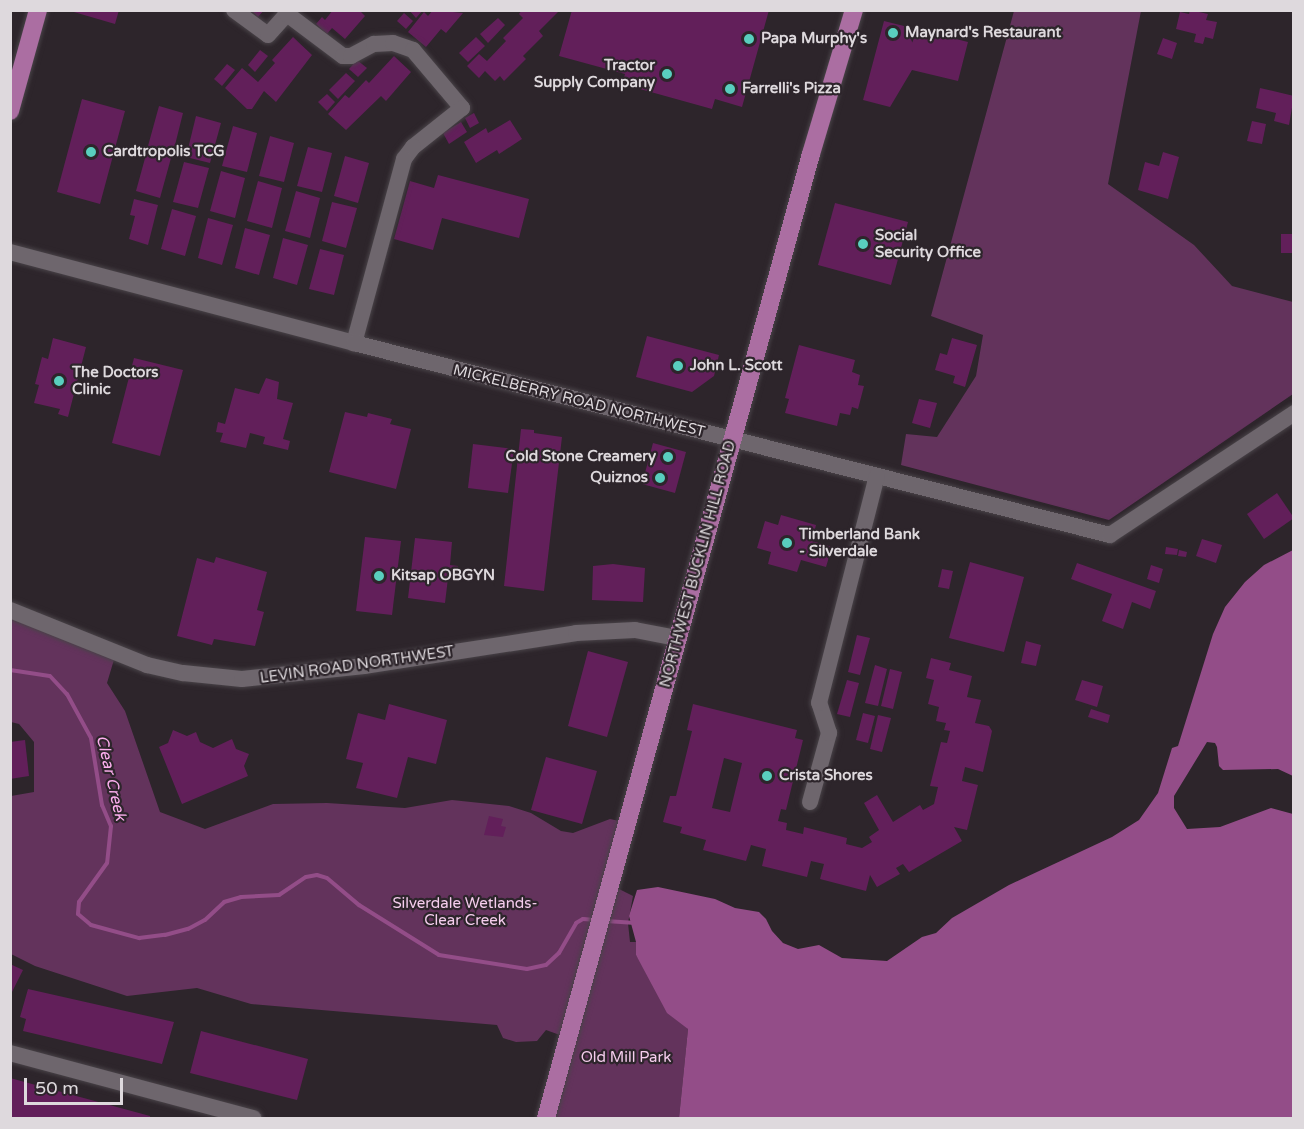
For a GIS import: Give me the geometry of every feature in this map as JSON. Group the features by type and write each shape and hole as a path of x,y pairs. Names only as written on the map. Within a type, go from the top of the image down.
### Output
{"main road":[{"path":"10,111 38,10"},
{"name":"NORTHWEST BUCKLIN HILL ROAD","path":"546,1119 813,146 854,10"}],"street":[{"path":"234,10 268,35 287,14 342,56 351,56 374,44 393,43 413,50 462,108 412,147 404,159 354,343"},
{"name":"MICKELBERRY ROAD NORTHWEST","path":"10,252 354,343 1110,535 1293,413"},
{"path":"810,802 829,733 819,703 877,476"},
{"name":"LEVIN ROAD NORTHWEST","path":"10,610 147,665 183,674 242,679 346,668 576,633 635,630 678,638"},
{"path":"10,1053 253,1119"}],"green space":[{"path":"1014,11 1141,11 1108,184 1194,245 1232,286 1293,302 1293,394 1109,520 901,465 906,434 937,437 976,376 983,335 931,316"},
{"name":"Silverdale Wetlands- Clear Creek","path":"10,610 116,653 107,683 125,711 160,812 205,829 273,804 327,803 405,808 452,800 509,806 531,813 561,831 573,833 610,819 628,823 617,888 633,896 628,923 630,942 636,942 636,955 688,1029 679,1118 546,1118 568,1038 546,1030 537,1041 516,1042 503,1038 497,1025 251,1004 197,988 127,996 35,966 11,954 11,796 34,792 34,742 19,724 11,722"}],"shaded area":[{"path":"1293,550 1293,776 1278,769 1223,770 1219,766 1215,743 1207,742 1174,796 1174,808 1187,829 1220,827 1271,808 1293,814 1293,1118 679,1118 688,1029 667,1013 636,955 636,942 629,916 637,890 658,887 715,899 735,908 759,912 783,943 798,949 819,945 842,958 887,961 922,937 936,933 952,918 1009,885 1112,837 1139,820 1158,793 1172,748 1178,746 1213,634 1225,607 1245,582 1264,565"}],"building":[{"path":"67,10 119,10 115,24"},
{"path":"251,10 264,10 258,17"},
{"path":"333,10 363,10 361,12 365,16 345,39 332,28 327,34 316,24 322,17 325,20"},
{"path":"409,10 423,10 416,18"},
{"path":"433,10 463,13 446,33 441,29 426,47 408,32 424,12 428,16"},
{"path":"522,10 558,12 539,31 543,36 523,56 526,59 504,81 500,76 495,81 485,71 479,78 467,66 479,54 487,61 506,41 503,38 523,18 519,14"},
{"path":"572,10 769,10 742,107 715,99 712,109 622,84 625,74 559,56"},
{"path":"1190,10 1208,14 1206,20 1217,22 1213,39 1205,37 1203,44 1194,42 1196,34 1176,29 1180,12 1189,14"},
{"path":"404,13 413,21 406,29 397,21"},
{"path":"498,18 505,25 488,43 480,34"},
{"path":"884,21 968,42 958,81 912,70 890,107 863,100"},
{"path":"293,37 312,55 276,102 264,91 252,109 247,109 225,88 242,68 258,82 275,63 272,60"},
{"path":"476,37 485,46 468,62 459,53"},
{"path":"1163,38 1177,43 1172,59 1157,54"},
{"path":"260,50 268,56 255,72 248,65"},
{"path":"394,56 411,72 386,101 381,96 346,130 328,114 345,95 349,98 366,80 369,83"},
{"path":"357,60 367,68 358,77 349,69"},
{"path":"227,64 235,70 222,86 214,79"},
{"path":"346,73 355,81 338,99 329,90"},
{"path":"1260,88 1294,96 1289,125 1274,121 1276,113 1256,108"},
{"path":"327,94 335,102 327,111 318,102"},
{"name":"Cardtropolis TCG","path":"82,99 125,111 100,204 57,192"},
{"path":"159,106 183,113 173,153 148,146"},
{"path":"474,113 479,123 470,128 465,118"},
{"path":"196,116 221,123 210,163 186,157"},
{"path":"510,120 522,139 499,154 497,150 476,163 464,142 486,128 488,133"},
{"path":"1252,121 1266,124 1262,144 1247,141"},
{"path":"461,122 467,132 449,144 443,133"},
{"path":"233,126 257,133 247,172 222,166"},
{"path":"270,136 294,143 284,182 259,176"},
{"path":"308,147 332,153 322,192 297,186"},
{"path":"147,151 171,158 160,198 136,191"},
{"path":"1163,152 1179,157 1168,199 1138,190 1145,162 1159,166"},
{"path":"345,156 369,163 358,203 334,196"},
{"path":"184,162 209,168 198,208 173,202"},
{"path":"221,171 245,178 235,218 210,211"},
{"path":"438,175 529,199 519,238 442,218 433,250 394,239 410,181 434,188"},
{"path":"258,181 282,188 272,228 247,221"},
{"path":"296,191 320,198 310,238 285,231"},
{"path":"134,199 158,205 148,245 129,239 135,216 130,215"},
{"path":"332,202 357,208 346,248 322,241"},
{"name":"Social Security Office","path":"835,203 908,222 891,285 818,265"},
{"path":"172,209 196,216 185,256 161,249"},
{"path":"208,218 233,225 222,265 198,258"},
{"path":"245,228 270,235 259,275 235,268"},
{"path":"1281,234 1294,234 1294,253 1281,253"},
{"path":"283,238 308,245 297,285 273,278"},
{"path":"320,249 344,255 334,295 309,289"},
{"name":"John L. Scott","path":"647,336 719,355 714,376 692,392 636,377"},
{"name":"The Doctors Clinic","path":"53,338 86,347 68,417 58,414 60,409 34,403 39,385 35,384 42,357 48,359"},
{"path":"952,338 977,345 965,387 953,383 955,376 935,370 940,353 947,355"},
{"path":"799,345 855,360 852,372 860,375 858,385 864,386 858,409 852,407 850,415 840,413 837,426 785,413 789,399 785,398"},
{"path":"134,358 183,370 160,456 112,443"},
{"path":"266,378 279,382 277,399 293,403 283,439 290,441 288,450 263,444 265,437 250,433 246,448 220,442 223,433 216,432 218,422 225,424 235,388 259,394"},
{"path":"919,399 937,403 930,428 912,423"},
{"path":"345,412 367,417 368,413 392,419 390,424 411,429 396,489 329,472"},
{"path":"521,429 562,437 544,591 504,586"},
{"path":"653,443 686,452 675,493 642,484"},
{"path":"473,444 514,449 508,493 468,488"},
{"path":"1277,493 1294,518 1264,539 1247,514"},
{"name":"Timberland Bank - Silverdale","path":"781,515 816,525 812,541 832,547 826,567 801,560 797,572 768,564 771,552 757,548 765,521 778,525"},
{"name":"Kitsap OBGYN","path":"365,537 401,541 392,615 356,611"},
{"path":"415,538 452,542 450,565 458,566 456,579 448,578 445,603 408,598"},
{"path":"1202,539 1222,545 1216,563 1196,556"},
{"path":"1166,547 1178,549 1177,555 1165,554"},
{"path":"1179,550 1187,552 1186,557 1178,556"},
{"path":"216,557 267,572 257,610 264,612 255,646 214,639 212,645 177,636 197,558 214,563"},
{"path":"970,562 1024,577 1004,652 949,638"},
{"path":"1077,563 1156,591 1150,609 1132,602 1123,629 1102,621 1112,594 1071,579"},
{"path":"613,564 645,568 643,602 592,600 593,566"},
{"path":"1151,565 1163,569 1159,583 1147,579"},
{"path":"942,569 953,571 949,589 938,587"},
{"path":"857,635 870,638 860,675 848,672"},
{"path":"1026,641 1041,645 1036,666 1021,663"},
{"path":"588,651 628,662 607,737 568,726"},
{"name":"Crista Shores","path":"931,658 951,663 949,670 972,676 967,697 981,700 975,723 989,726 992,731 983,772 965,767 962,781 978,785 967,830 954,827 962,841 909,872 903,864 896,868 900,874 877,887 870,875 866,891 820,879 824,864 811,861 807,877 762,866 766,849 751,845 746,861 703,850 706,840 680,833 682,827 663,822 670,796 676,796 692,731 687,730 693,704 797,730 795,738 803,740 786,810 781,809 778,821 787,823 786,830 803,834 804,827 847,838 846,844 862,848 872,842 869,837 879,830 864,803 877,795 893,822 920,805 923,810 934,804 938,787 930,786 941,742 947,743 950,731 944,730 946,723 936,721 939,707 928,704 934,680 926,678","holes":["724,758 742,763 730,812 712,808"]},
{"path":"875,665 887,669 878,706 865,703"},
{"path":"890,669 902,672 893,709 881,706"},
{"path":"847,680 859,683 850,717 837,714"},
{"path":"1082,680 1103,686 1097,707 1075,700"},
{"path":"389,704 447,720 436,764 408,757 397,798 356,788 363,763 346,759 358,713 385,720"},
{"path":"1091,709 1110,715 1108,723 1088,717"},
{"path":"863,713 875,716 868,743 856,740"},
{"path":"878,715 891,718 882,752 870,749"},
{"path":"173,730 187,736 196,732 200,742 213,748 232,739 236,749 249,754 244,766 248,776 182,804 159,747 168,743"},
{"path":"25,740 29,776 10,779 10,742"},
{"path":"546,757 597,771 582,824 531,810"},
{"path":"489,816 503,819 501,826 506,827 503,837 484,835"},
{"path":"10,964 23,970 10,996"},
{"path":"28,989 174,1022 162,1064 23,1031 26,1019 20,1017"},
{"path":"201,1031 308,1059 297,1100 190,1073"},
{"path":"10,1078 150,1116 150,1118 10,1118"}],"waterway":[{"name":"Clear Creek","path":"10,670 50,676 67,694 91,738 102,805 111,826 107,863 79,902 78,914 91,925 139,938 165,935 188,929 205,920 224,902 241,897 279,895 306,877 317,875 327,878 359,905 439,955 527,969 546,965 559,953 576,923 583,919 596,920"},
{"name":"Clear Creek","path":"606,921 632,923"}],"place":[{"name":"Maynard's Restaurant","path":"893,33"},
{"name":"Papa Murphy's","path":"749,39"},
{"name":"Tractor Supply Company","path":"667,74"},
{"name":"Farrelli's Pizza","path":"730,89"},
{"name":"Cardtropolis TCG","path":"91,152"},
{"name":"Social Security Office","path":"863,244"},
{"name":"John L. Scott","path":"678,366"},
{"name":"The Doctors Clinic","path":"59,381"},
{"name":"Cold Stone Creamery","path":"668,457"},
{"name":"Quiznos","path":"660,478"},
{"name":"Timberland Bank - Silverdale","path":"787,543"},
{"name":"Kitsap OBGYN","path":"379,576"},
{"name":"Crista Shores","path":"767,776"}],"park label":[{"name":"Old Mill Park","path":"626,1058"}]}
